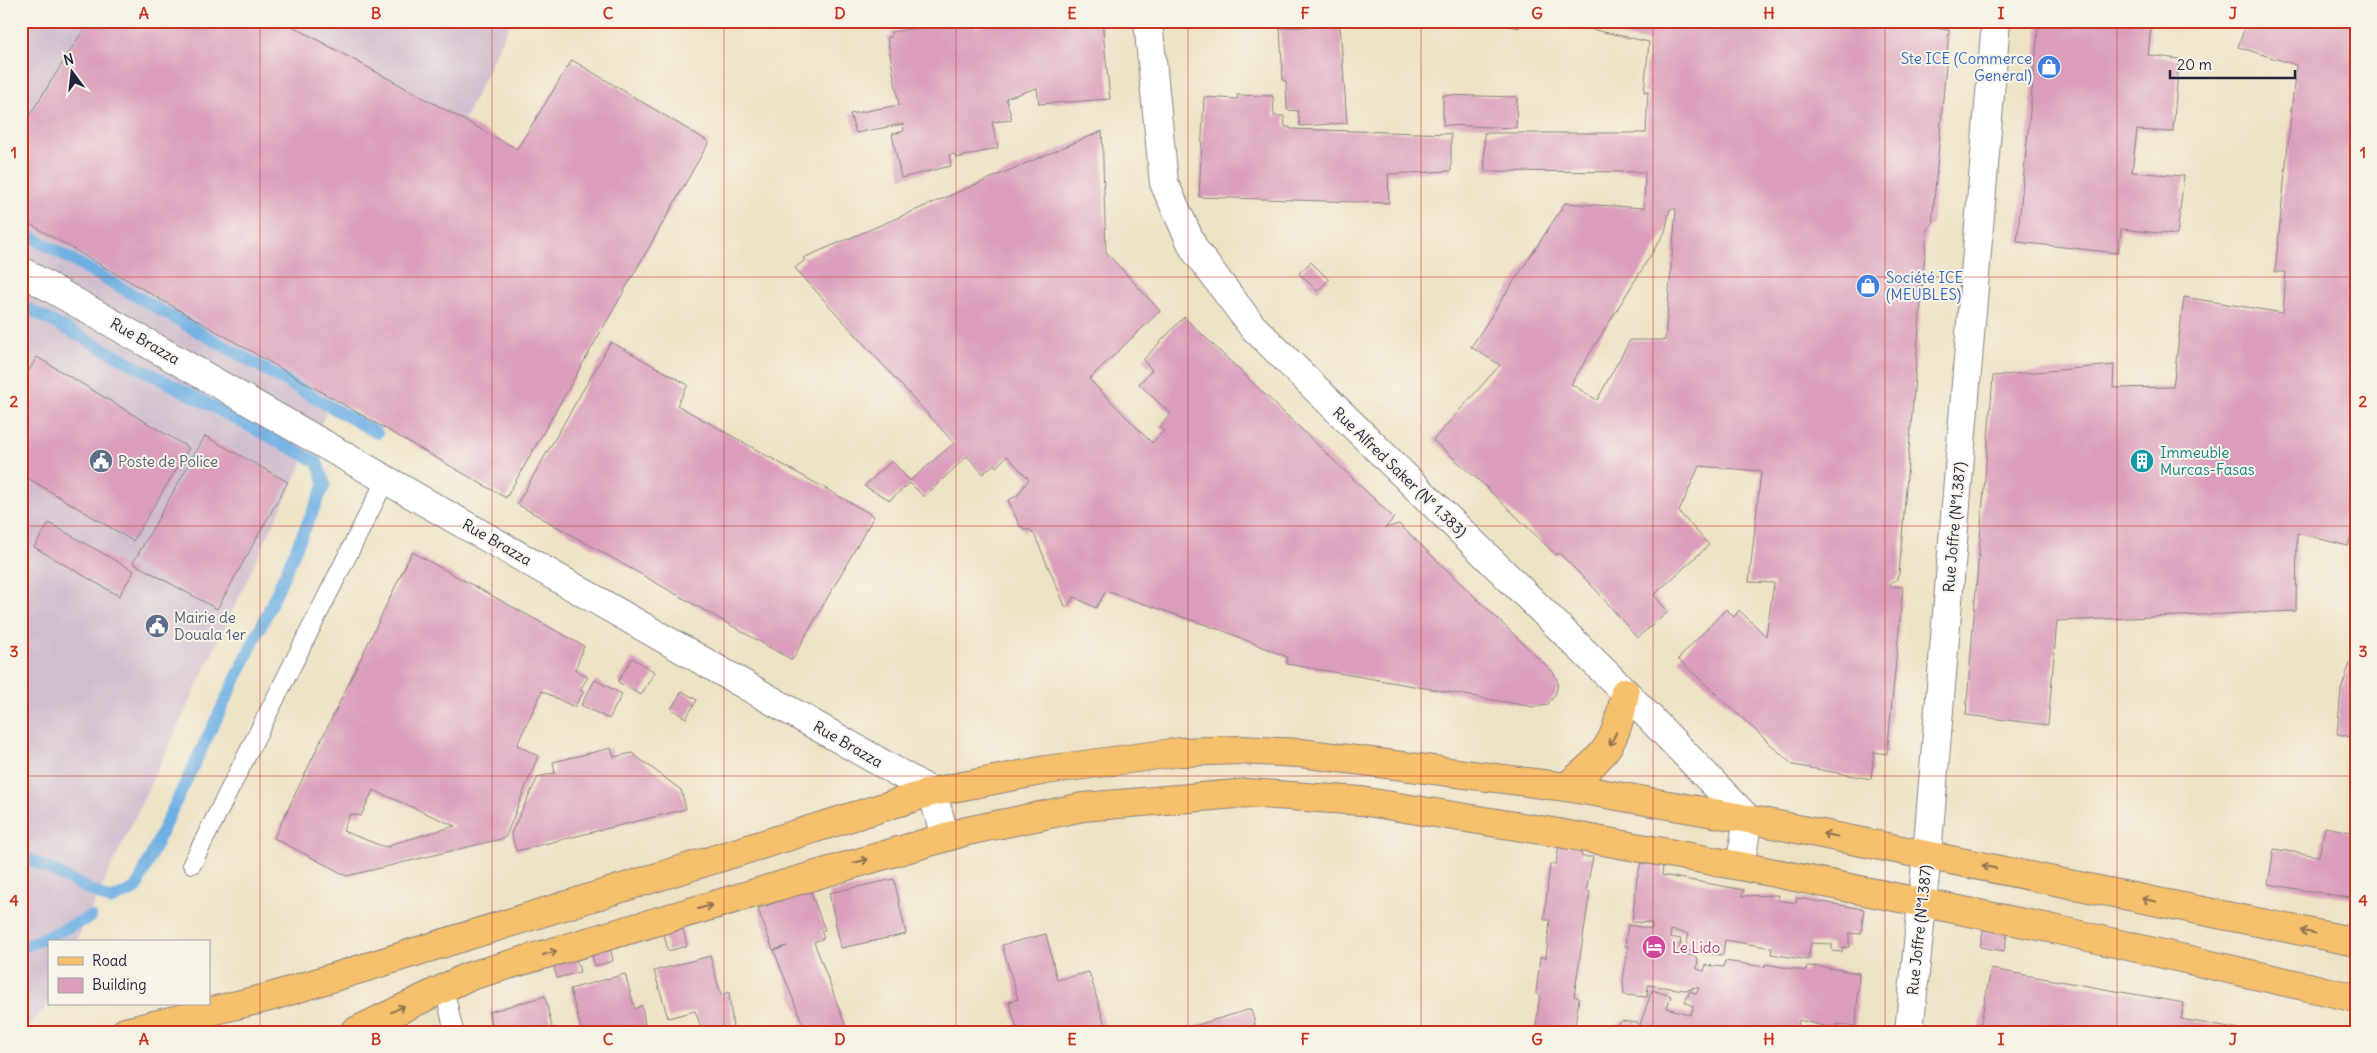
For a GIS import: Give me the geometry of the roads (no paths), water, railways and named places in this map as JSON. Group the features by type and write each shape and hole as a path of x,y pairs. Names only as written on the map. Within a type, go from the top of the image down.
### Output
{"main road":[{"path":"1566,787 1606,752 1621,719 1625,692"},
{"path":"125,1032 270,997 932,792 1046,770 1180,752 1240,750 1301,753 1566,787 1748,819 2356,942"},
{"path":"354,1032 444,987 467,978 946,836 1083,807 1248,792 1361,801 1553,832 1740,866 2049,928 2356,998"}],"street":[{"name":"Rue Alfred Saker (N° 1.383)","path":"1148,21 1164,183 1194,249 1252,326 1625,692 1748,819"},
{"name":"Rue Joffre (N°1.387)","path":"1909,1032 1927,855 1996,21"},
{"name":"Rue Brazza","path":"21,271 932,792"},
{"path":"932,792 946,836"},
{"path":"1740,866 1748,819"}],"lane":[{"path":"192,864 386,479"},
{"path":"444,987 454,1032"}],"waterway":[{"path":"21,231 377,433"},
{"path":"21,305 317,462 325,484 266,616 136,889 110,900 21,855"},
{"path":"21,948 91,917"}],"place":[{"name":"Ste ICE (Commerce General)","path":"2049,67"},
{"name":"Société ICE (MEUBLES)","path":"1868,286"},
{"name":"Poste de Police","path":"101,461"},
{"name":"Immeuble Murcas-Fasas","path":"2142,461"},
{"name":"Mairie de Douala 1er","path":"157,626"},
{"name":"Le Lido","path":"1654,947"}]}
